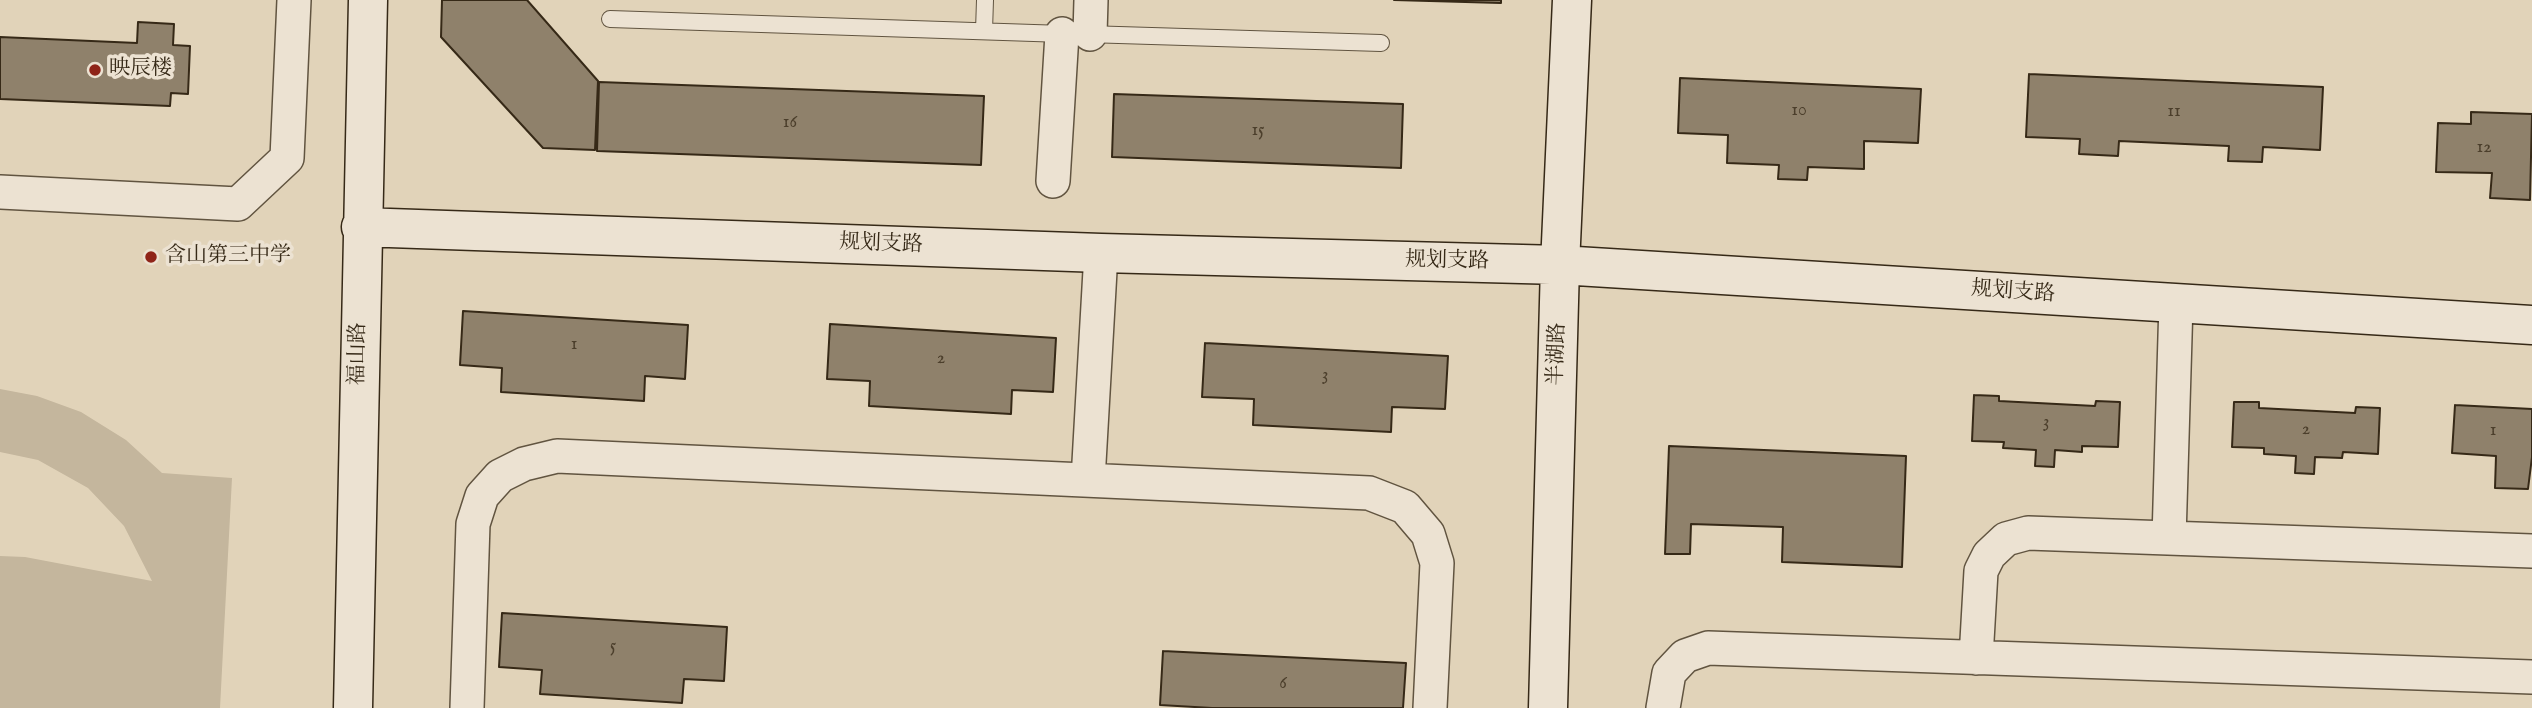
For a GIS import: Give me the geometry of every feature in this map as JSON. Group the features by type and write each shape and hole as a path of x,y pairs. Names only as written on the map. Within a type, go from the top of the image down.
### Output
{"street":[{"path":"0,192 238,204 287,158 294,0"},
{"name":"福山路","path":"353,708 361,227 368,0"},
{"path":"1053,181 1076,34 1091,0"},
{"name":"半湖路","path":"1548,708 1560,265 1572,0"},
{"name":"规划支路","path":"361,227 1101,253 1560,265 2532,325"},
{"path":"1088,481 1101,253"},
{"path":"2169,538 2176,303"},
{"path":"467,708 473,524 482,496 500,476 524,464 557,456 1369,493 1405,507 1428,534 1437,563 1430,708"},
{"path":"1976,657 1981,571 1989,555 2006,539 2028,533 2532,551"},
{"path":"1663,708 1670,673 1685,656 1708,648 2532,677"}],"lane":[{"path":"984,31 985,0"},
{"path":"610,19 1381,43"}],"shaded area":[{"path":"0,389 37,396 81,412 126,440 162,473 232,478 220,708 0,708 0,556 25,557 152,581 124,526 88,488 38,460 0,452"}],"building":[{"path":"442,0 527,0 598,81 595,150 543,148 441,37"},
{"path":"1394,0 1501,0 1501,3"},
{"name":"映辰楼","path":"138,22 174,24 173,45 190,46 188,94 171,93 170,106 0,99 0,37 137,43"},
{"path":"2029,74 2323,87 2320,150 2263,147 2262,162 2228,161 2229,146 2119,141 2118,156 2079,154 2080,139 2026,137"},
{"path":"1680,78 1921,89 1918,143 1864,141 1864,169 1808,167 1807,180 1778,179 1779,165 1727,163 1728,135 1678,133"},
{"path":"599,82 984,96 981,165 597,151"},
{"path":"1114,94 1403,104 1401,168 1112,157"},
{"path":"2471,112 2532,114 2530,200 2490,198 2492,173 2436,172 2438,123 2471,124"},
{"path":"463,311 688,325 685,379 645,376 644,401 501,392 502,368 460,365"},
{"path":"830,324 1056,338 1053,392 1012,390 1011,414 869,406 870,381 827,379"},
{"path":"1205,343 1448,356 1445,409 1392,407 1391,432 1253,425 1254,399 1202,397"},
{"path":"1974,395 1999,396 1999,401 2095,406 2096,401 2120,402 2118,447 2082,446 2082,452 2055,450 2054,467 2035,466 2036,450 2003,448 2004,442 1972,441"},
{"path":"2234,402 2259,402 2259,408 2355,413 2356,407 2380,408 2378,454 2343,452 2342,458 2315,457 2314,474 2295,473 2296,456 2264,454 2264,448 2232,447"},
{"path":"2455,405 2532,409 2532,457 2528,489 2495,488 2496,456 2452,453"},
{"path":"1669,446 1906,456 1902,567 1782,562 1783,527 1691,524 1690,554 1665,554"},
{"path":"502,613 727,627 724,681 684,679 682,703 540,694 542,670 499,667"},
{"path":"1163,651 1406,663 1403,708 1212,708 1160,705"}],"place":[{"name":"映辰楼","path":"95,70"},
{"name":"含山第三中学","path":"151,257"}]}
